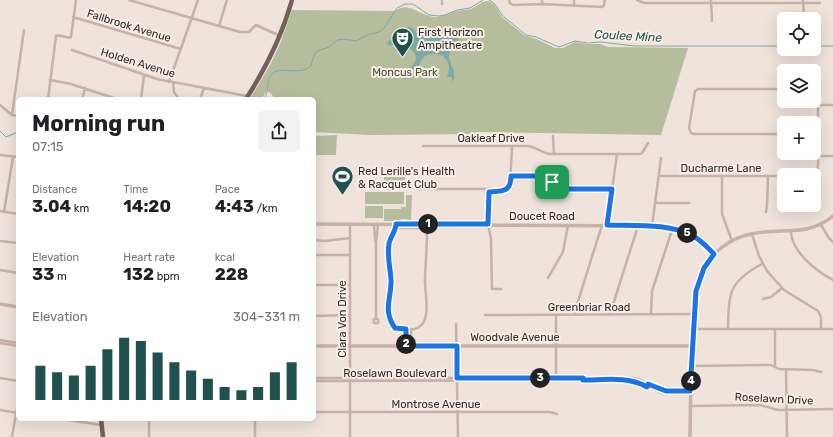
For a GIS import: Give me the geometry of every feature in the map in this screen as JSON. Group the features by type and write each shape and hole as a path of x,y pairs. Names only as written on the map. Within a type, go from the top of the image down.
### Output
{"main road":[{"path":"247,97 270,58 280,36 292,0"},
{"path":"101,421 103,437"}],"street":[{"path":"48,97 56,37 58,35 70,37 76,0"},
{"path":"128,0 245,33 252,31 256,25 280,36"},
{"path":"169,82 198,0"},
{"path":"219,26 227,0"},
{"path":"574,0 574,6"},
{"path":"510,2 513,5 542,4 604,6 604,0"},
{"path":"637,0 644,3 820,3"},
{"path":"711,2 712,21"},
{"path":"803,2 804,12"},
{"name":"Fallbrook Avenue","path":"74,17 181,49"},
{"path":"12,115 24,30"},
{"name":"Holden Avenue","path":"72,50 169,82 242,97"},
{"path":"141,97 144,75"},
{"path":"50,80 66,82 111,97"},
{"path":"173,82 174,92 178,97"},
{"path":"83,97 85,88"},
{"path":"201,97 204,88"},
{"path":"777,89 698,89 695,91 689,128 691,133 694,134 777,134"},
{"path":"0,105 12,115 16,116"},
{"path":"821,105 833,105"},
{"path":"554,136 554,154"},
{"name":"Oakleaf Drive","path":"423,146 530,146 546,153 554,154 640,154 648,143"},
{"path":"418,188 503,190 510,186 512,146"},
{"path":"607,225 617,154"},
{"path":"0,155 13,157 4,212"},
{"path":"821,156 833,156"},
{"path":"652,226 661,158"},
{"path":"511,176 529,176 552,187 561,189 612,189"},
{"name":"Ducharme Lane","path":"659,176 777,176"},
{"path":"722,176 722,214 732,241"},
{"path":"766,212 768,176"},
{"path":"489,190 488,224 491,239 492,289 501,288"},
{"path":"655,203 689,203"},
{"path":"0,211 16,214"},
{"path":"690,437 691,366 696,291 699,279 707,264 714,254 732,241 751,234 791,232 808,229 821,225 833,216"},
{"name":"Doucet Road","path":"316,224 376,224 396,226 488,224 652,226 693,236 714,254"},
{"name":"Clara Von Drive","path":"350,224 350,437"},
{"path":"376,224 376,319"},
{"path":"548,278 563,252 568,225"},
{"path":"574,314 602,225"},
{"path":"821,225 833,242"},
{"path":"396,226 422,228 427,232 425,283 427,315 416,329 395,328 388,312 388,295 391,282 388,262 389,246 396,226"},
{"path":"610,314 638,226"},
{"path":"651,314 652,291 672,230"},
{"path":"791,232 792,240 797,249 813,266 833,280"},
{"path":"751,234 756,251 770,276 782,288 818,311 821,317 821,329"},
{"path":"316,240 325,241 350,238"},
{"path":"0,241 16,243"},
{"path":"316,255 350,255"},
{"path":"728,329 728,303 734,286 744,274 762,264"},
{"path":"0,270 16,273"},
{"path":"316,285 350,285"},
{"path":"763,300 774,295 782,288"},
{"path":"0,304 16,307"},
{"name":"Greenbriar Road","path":"485,315 694,314"},
{"path":"316,316 350,315"},
{"path":"556,315 556,379"},
{"path":"456,324 458,437"},
{"path":"406,329 408,346"},
{"path":"408,346 411,329"},
{"path":"775,329 775,366"},
{"path":"693,330 833,329"},
{"path":"0,341 16,344"},
{"name":"Woodvale Avenue","path":"316,346 692,346"},
{"path":"691,366 771,365 779,369 813,370 821,372"},
{"path":"786,369 787,437"},
{"path":"0,378 16,380"},
{"name":"Roselawn Boulevard","path":"316,379 628,379 665,392 690,392"},
{"name":"Roselawn Drive","path":"690,406 760,405 773,410 833,409"},
{"path":"0,410 16,412"},
{"name":"Montrose Avenue","path":"316,412 550,412 557,414"},
{"path":"12,437 16,417"},
{"path":"75,421 101,425"},
{"path":"149,421 149,437"},
{"path":"255,421 255,437"}],"green space":[{"name":"Moncus Park","path":"486,1 494,4 502,17 524,35 555,48 563,48 575,42 600,44 608,47 688,48 661,135 476,132 473,134 370,135 316,132 316,97 274,97 267,90 263,97 251,97 270,65 280,44 292,10 395,11 405,7 430,16 438,17 456,11 471,9"},
{"path":"337,135 336,155 316,155 316,136"},
{"path":"384,177 405,177 405,189 384,190"},
{"path":"365,192 404,192 404,204 365,204"},
{"path":"406,195 412,195 411,220 401,219 401,221 384,221 384,209 401,209 401,207 406,207"},
{"path":"365,206 383,206 383,218 365,218"}],"water":[{"path":"408,27 413,28 422,36 431,30 441,36 450,34 457,35 457,44 449,54 454,71 453,82 451,77 447,77 449,68 446,60 440,55 436,54 428,55 422,59 419,70 413,78 403,79 406,75 404,70 413,65 415,61 415,54 412,50 403,46 405,43 403,42 389,46 387,43 397,37"}],"waterway":[{"name":"Coulee Mine","path":"265,97 270,77 275,72 279,70 306,69 311,66 314,55 317,51 329,47 337,40 344,39 356,41 367,35 379,32 384,28 397,8 405,4 413,4 429,15 439,16 457,10 470,8 483,0"},
{"name":"Coulee Mine","path":"489,0 494,3 503,16 526,35 536,37 559,47 575,41 635,46 777,46"},
{"name":"Coulee Mine","path":"821,46 833,46"},
{"name":"Coulee Mine","path":"0,131 6,137 16,133"}],"place":[{"name":"First Horizon Ampitheatre","path":"403,58"},
{"name":"Red Lerille's Health & Racquet Club","path":"343,196"}],"route":[{"path":"511,176 536,176 552,182 561,189 612,189 607,225 652,226 682,232 697,238 714,254 704,268 697,285 695,297 690,391 660,390 648,384 647,387 637,382 628,380 583,380 583,378 457,378 457,346 406,346 406,329 396,329 388,312 388,295 391,282 388,262 389,246 393,232 396,228 396,224 488,224 489,192 509,188 511,185 511,176"}]}
